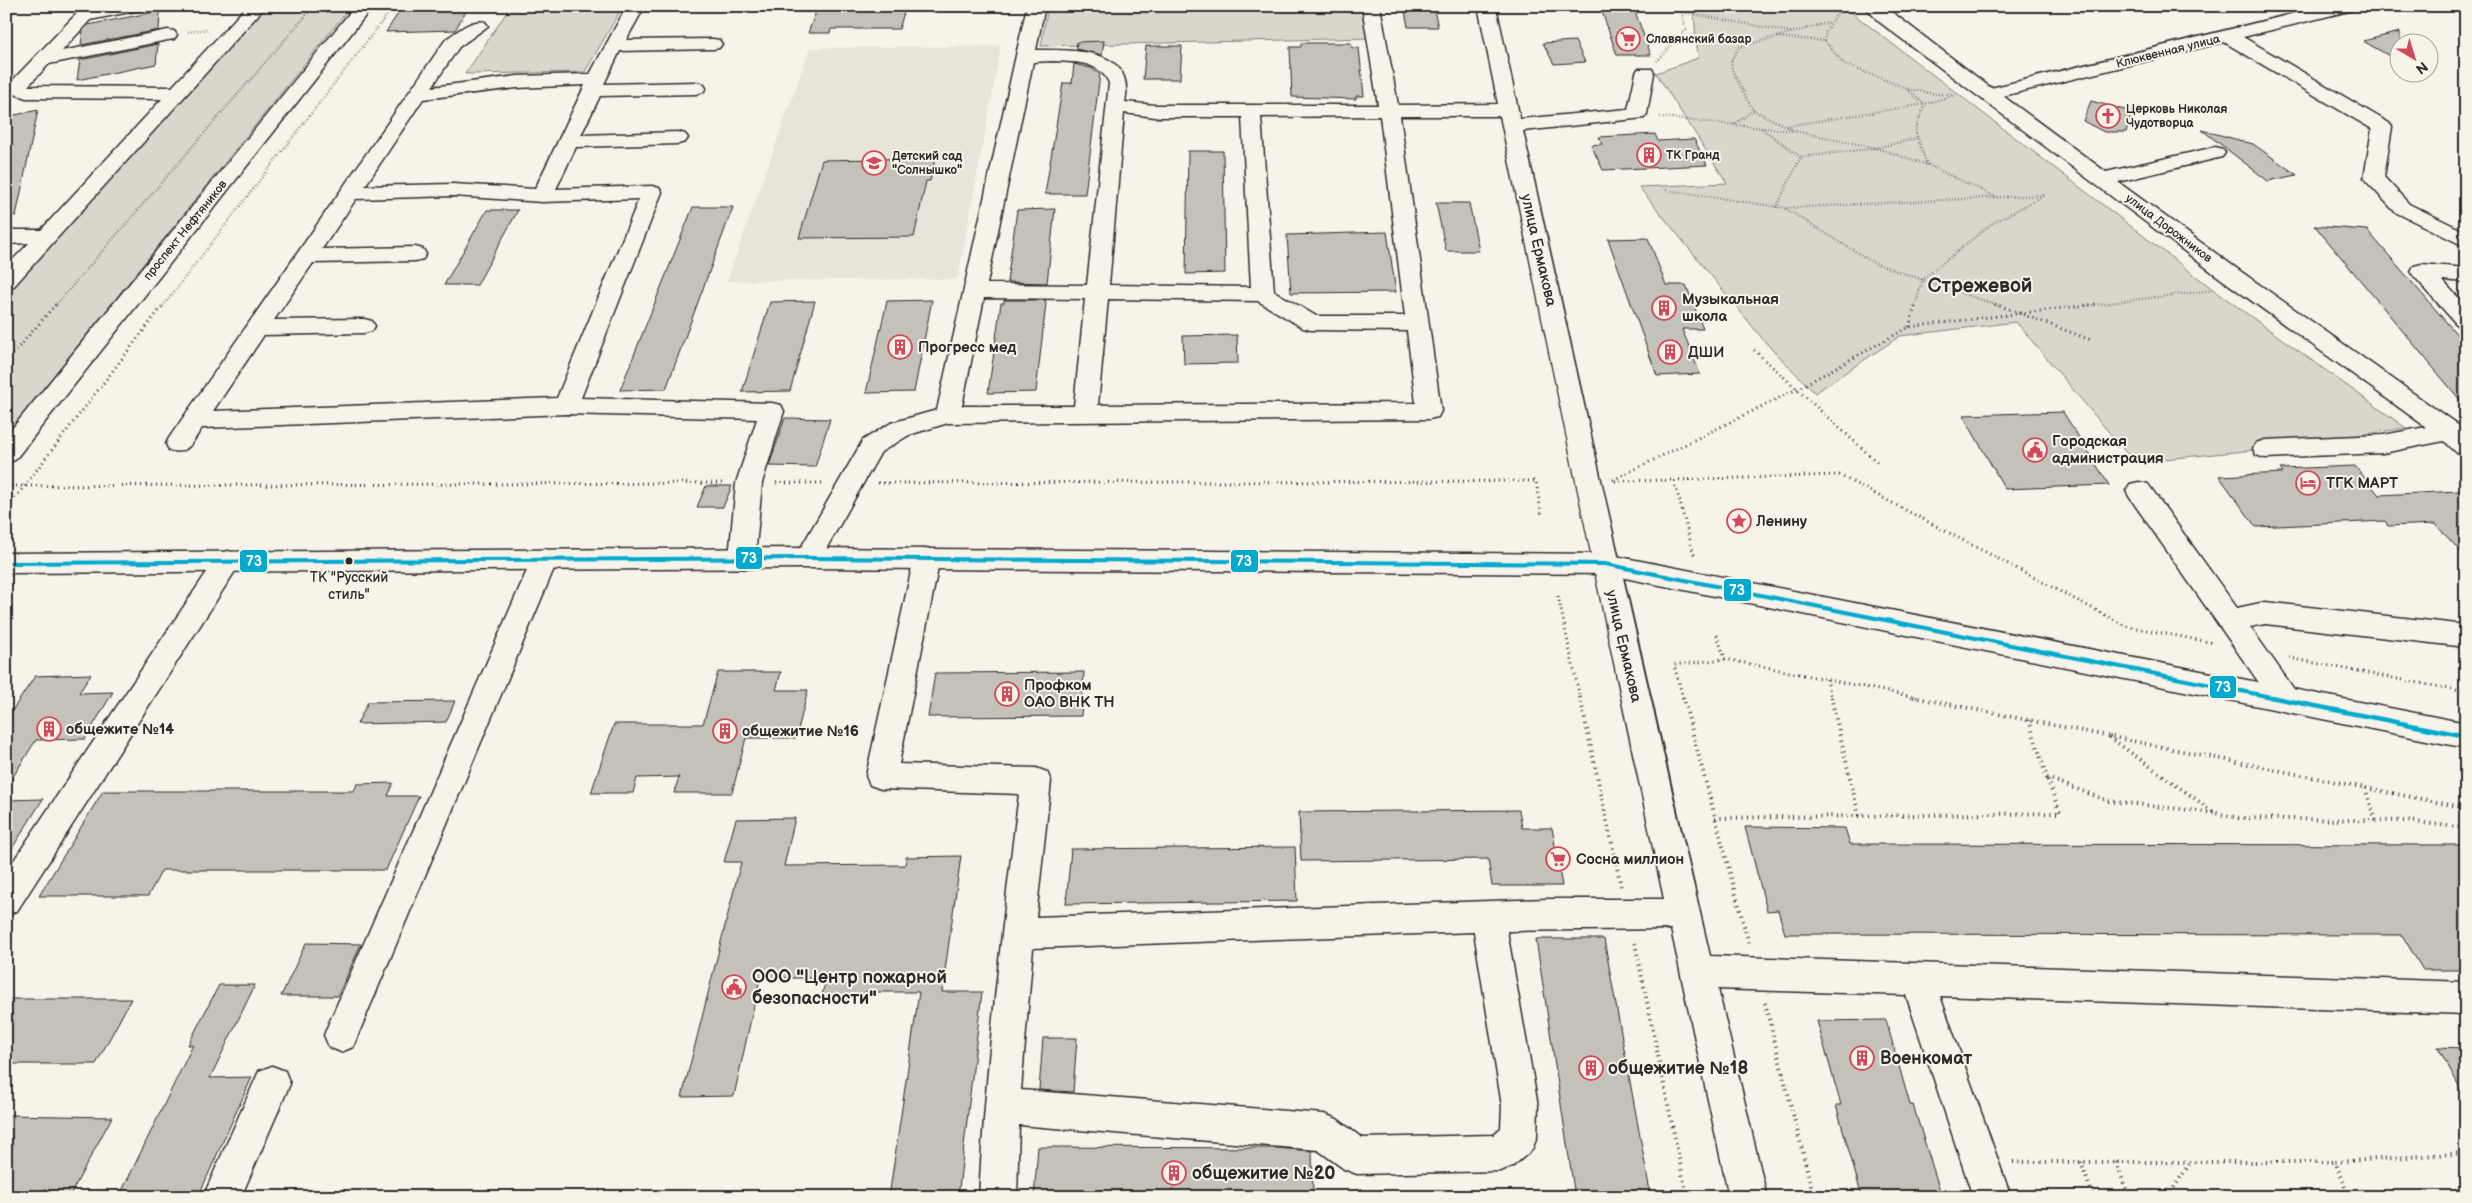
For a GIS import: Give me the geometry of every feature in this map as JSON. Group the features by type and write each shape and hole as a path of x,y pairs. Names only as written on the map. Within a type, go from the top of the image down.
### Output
{"street":[{"path":"11,89 43,60 90,11 134,6"},
{"path":"6,281 257,6"},
{"name":"проспект Нефтяников","path":"6,454 364,6"},
{"path":"542,196 595,85 636,6"},
{"path":"948,415 1027,56 1036,6"},
{"path":"808,558 872,446 900,429 948,415 1429,411 1390,110 1371,6"},
{"name":"улица Ермакова","path":"1487,6 1509,118 1590,481 1605,564 1748,1197"},
{"name":"улица Дорожников","path":"1874,6 1884,17 2228,273 2458,439"},
{"name":"Клюквенная улица","path":"1989,94 2347,6"},
{"path":"178,444 452,43 478,26"},
{"path":"43,60 168,35"},
{"path":"2228,36 2382,127 2374,178 2402,208 2466,241"},
{"path":"616,46 713,44"},
{"path":"1027,56 1083,57 1104,62 1115,73 1118,85 1085,414"},
{"path":"1115,106 1155,111 1390,110 1509,118 1637,114 1645,73"},
{"path":"417,94 517,82 696,88"},
{"path":"11,89 26,92 179,92"},
{"path":"1251,111 1263,294"},
{"path":"568,141 678,138"},
{"path":"2104,179 2215,153"},
{"path":"350,193 453,190 542,196 652,192 566,406"},
{"path":"6,237 48,236"},
{"path":"306,256 415,254"},
{"path":"2466,275 2422,271 2466,321"},
{"path":"975,291 1263,294 1311,323 1418,324"},
{"path":"257,328 364,326"},
{"path":"194,420 566,406 772,411 749,483 742,558"},
{"path":"2265,449 2458,439"},
{"path":"2139,492 2286,699"},
{"path":"927,558 881,776 1036,780 1018,933 1002,1106 998,1197"},
{"path":"6,562 927,558 1605,564 2466,736"},
{"path":"341,1034 545,559"},
{"path":"6,900 228,561"},
{"path":"2230,620 2265,613 2466,636"},
{"path":"1018,933 1488,916 1627,913 1685,914"},
{"path":"1002,1106 1324,1132 1357,1156 1500,1153 1519,1137 1520,1106 1488,916"},
{"path":"1698,972 2466,998"},
{"path":"1917,978 1992,1197"},
{"path":"222,1197 272,1084"}],"path":[{"path":"6,362 314,6"},
{"path":"6,510 394,6"},
{"path":"1645,73 1686,30 1680,6"},
{"path":"1785,126 1925,104 1960,93 1936,94 1908,89 1844,64 1825,41 1824,33 1838,12 1851,11"},
{"path":"1682,12 1792,32"},
{"path":"1795,131 1753,110 1732,70 1731,61 1738,47 1832,22"},
{"path":"1776,37 1825,41"},
{"path":"1908,89 1925,104"},
{"path":"1925,104 1915,130 1928,165"},
{"path":"1734,125 1753,110"},
{"path":"1637,114 1795,131 1876,148 1928,165 1996,197"},
{"path":"1761,128 1801,157 1876,148 1917,138"},
{"path":"1776,207 1801,157"},
{"path":"1666,190 1786,208 2044,195 1991,224 1923,279 1910,327"},
{"path":"1786,208 1874,263 2024,314 2091,340"},
{"path":"2228,273 2220,290 1910,327 1797,389 1612,481 1839,476 2126,626 2466,692"},
{"path":"1754,350 1879,464"},
{"path":"1674,480 1694,554"},
{"path":"1536,481 1542,517"},
{"path":"1717,635 1725,659"},
{"path":"1814,1197 1757,973 1674,665 1725,659 2466,808"},
{"path":"1827,680 1859,816"},
{"path":"1715,818 2060,814 2046,778 2029,720"},
{"path":"2106,736 2216,813"},
{"path":"2046,778 2109,801 2216,813 2239,818 2407,821 2466,828"},
{"path":"2364,788 2376,821"},
{"path":"1980,1162 2334,1162 2466,1154"},
{"path":"2081,1162 2093,1197"},
{"path":"2116,1162 2129,1197"},
{"path":"2168,1197 2190,1162"},
{"path":"2334,1162 2350,1197"}],"shaded area":[{"path":"264,6 351,6 6,435 6,293"},
{"path":"511,6 623,6 585,72 465,74"},
{"path":"1048,6 1365,6 1370,38 1041,46"},
{"path":"1693,6 1843,6 2218,293 2406,428 2265,449 2134,462 2016,322 1900,336 1815,393 1766,343 1639,187 1727,183 1656,73 1698,58"},
{"name":"Детский сад \"Солнышко\"","path":"1001,46 958,279 727,281 810,48"}],"building":[{"path":"403,6 469,6 455,30 386,32"},
{"path":"818,6 906,6 899,29 831,29 830,33 808,33"},
{"path":"1404,6 1433,6 1438,27 1408,27"},
{"name":"Славянский базар","path":"1600,6 1633,6 1651,55 1617,55"},
{"path":"160,11 159,30 81,45 83,30 88,25"},
{"path":"2390,34 2390,56 2363,41"},
{"path":"1104,41 1102,55 1076,49 1077,42"},
{"path":"1575,41 1585,62 1554,64 1543,43"},
{"path":"1301,43 1351,43 1352,48 1359,48 1364,96 1356,96 1356,99 1292,97 1290,47 1301,47"},
{"path":"158,44 156,64 77,80 80,60"},
{"path":"1146,46 1182,46 1180,79 1143,79"},
{"path":"1074,64 1091,68 1100,74 1085,194 1045,194 1063,83 1072,83"},
{"name":"Церковь Николая Чудотворца","path":"2091,101 2132,112 2126,132 2104,132 2083,121"},
{"path":"38,110 16,216 6,215 6,117"},
{"path":"2202,130 2253,144 2297,175 2268,181"},
{"name":"ТК Гранд","path":"1655,134 1658,141 1694,139 1707,165 1603,170 1591,145 1602,144 1599,137"},
{"path":"1188,151 1223,151 1225,273 1186,274"},
{"path":"935,158 930,181 926,181 914,237 799,238 822,160"},
{"path":"1436,203 1469,203 1479,251 1446,251"},
{"path":"693,207 733,207 666,389 620,390"},
{"path":"1055,209 1047,283 1007,282 1017,210"},
{"path":"487,210 518,210 477,285 444,285"},
{"path":"2315,226 2367,230 2466,345 2466,407"},
{"path":"1387,232 1396,292 1291,293 1287,235"},
{"path":"1648,238 1666,285 1686,285 1703,329 1682,329 1700,374 1657,376 1608,239"},
{"name":"Прогресс мед","path":"932,300 914,392 866,393 887,301"},
{"path":"1004,300 1045,300 1036,392 988,393 1001,303 1004,303"},
{"path":"815,301 790,391 742,392 770,302"},
{"path":"1237,335 1238,363 1184,364 1183,336"},
{"name":"Городская администрация","path":"2063,412 2109,485 2005,489 1963,415"},
{"path":"785,418 830,419 815,467 769,466"},
{"path":"2355,466 2379,495 2459,491 2466,499 2466,557 2435,524 2388,526 2385,521 2256,527 2219,476 2283,473 2280,469"},
{"path":"706,486 732,486 723,507 697,507"},
{"name":"общежитие №16","path":"718,672 781,672 776,690 808,690 796,738 746,738 732,793 674,793 679,777 637,778 633,793 591,793 614,724 703,724"},
{"name":"Профком ОАО ВНК ТН","path":"1084,672 1081,716 928,717 935,673"},
{"name":"общежите №14","path":"91,674 79,693 113,692 85,739 36,740 6,788 6,720 35,676"},
{"path":"455,701 446,722 357,724 368,702"},
{"path":"393,783 388,796 419,796 386,870 162,870 148,896 39,896 103,791 354,791 357,784"},
{"path":"43,799 6,858 6,800"},
{"path":"1519,810 1522,828 1552,828 1562,886 1492,886 1488,859 1301,861 1299,812"},
{"path":"795,818 784,866 905,865 906,857 961,856 942,992 982,992 958,1197 889,1197 919,992 865,992 864,996 822,996 826,978 760,978 734,1096 682,1097 741,862 724,862 736,819"},
{"path":"1745,827 1845,828 1850,844 2466,845 2466,970 2423,970 2402,935 1785,934 1778,910 1767,911"},
{"path":"1295,847 1297,901 1066,904 1071,849"},
{"name":"общежитие №18","path":"1536,939 1604,939 1651,1197 1575,1197"},
{"path":"306,943 361,944 338,996 281,996"},
{"path":"219,985 255,985 210,1078 252,1077 198,1197 119,1197 193,1045 188,1045"},
{"path":"6,999 131,999 96,1064 6,1064"},
{"path":"1886,1020 1910,1105 1913,1105 1942,1197 1862,1197 1836,1105 1841,1105 1817,1021"},
{"path":"1043,1038 1077,1038 1073,1092 1039,1090"},
{"path":"2438,1047 2466,1048 2466,1099"},
{"path":"6,1115 112,1117 69,1197 6,1197"},
{"name":"общежитие №20","path":"1038,1147 1277,1148 1312,1151 1313,1197 1034,1197"}],"transit line":[{"name":"73","path":"6,563 808,558 1605,564 2466,736"}],"place":[{"name":"Славянский базар","path":"1628,39"},
{"name":"Церковь Николая Чудотворца","path":"2108,116"},
{"name":"ТК Гранд","path":"1649,155"},
{"name":"Детский сад \"Солнышко\"","path":"874,163"},
{"name":"Музыкальная школа","path":"1664,308"},
{"name":"Прогресс мед","path":"900,347"},
{"name":"ДШИ","path":"1670,352"},
{"name":"Городская администрация","path":"2035,450"},
{"name":"ТГК МАРТ","path":"2308,483"},
{"name":"Ленину","path":"1739,521"},
{"name":"ТК \"Русский стиль\"","path":"349,561"},
{"name":"Профком ОАО ВНК ТН","path":"1007,694"},
{"name":"общежите №14","path":"49,729"},
{"name":"общежитие №16","path":"725,731"},
{"name":"Сосна миллион","path":"1558,859"},
{"name":"ООО \"Центр пожарной безопасности\"","path":"734,987"},
{"name":"Военкомат","path":"1862,1058"},
{"name":"общежитие №18","path":"1591,1068"},
{"name":"общежитие №20","path":"1174,1173"}],"district":[{"name":"Стрежевой","path":"1980,285"}]}
